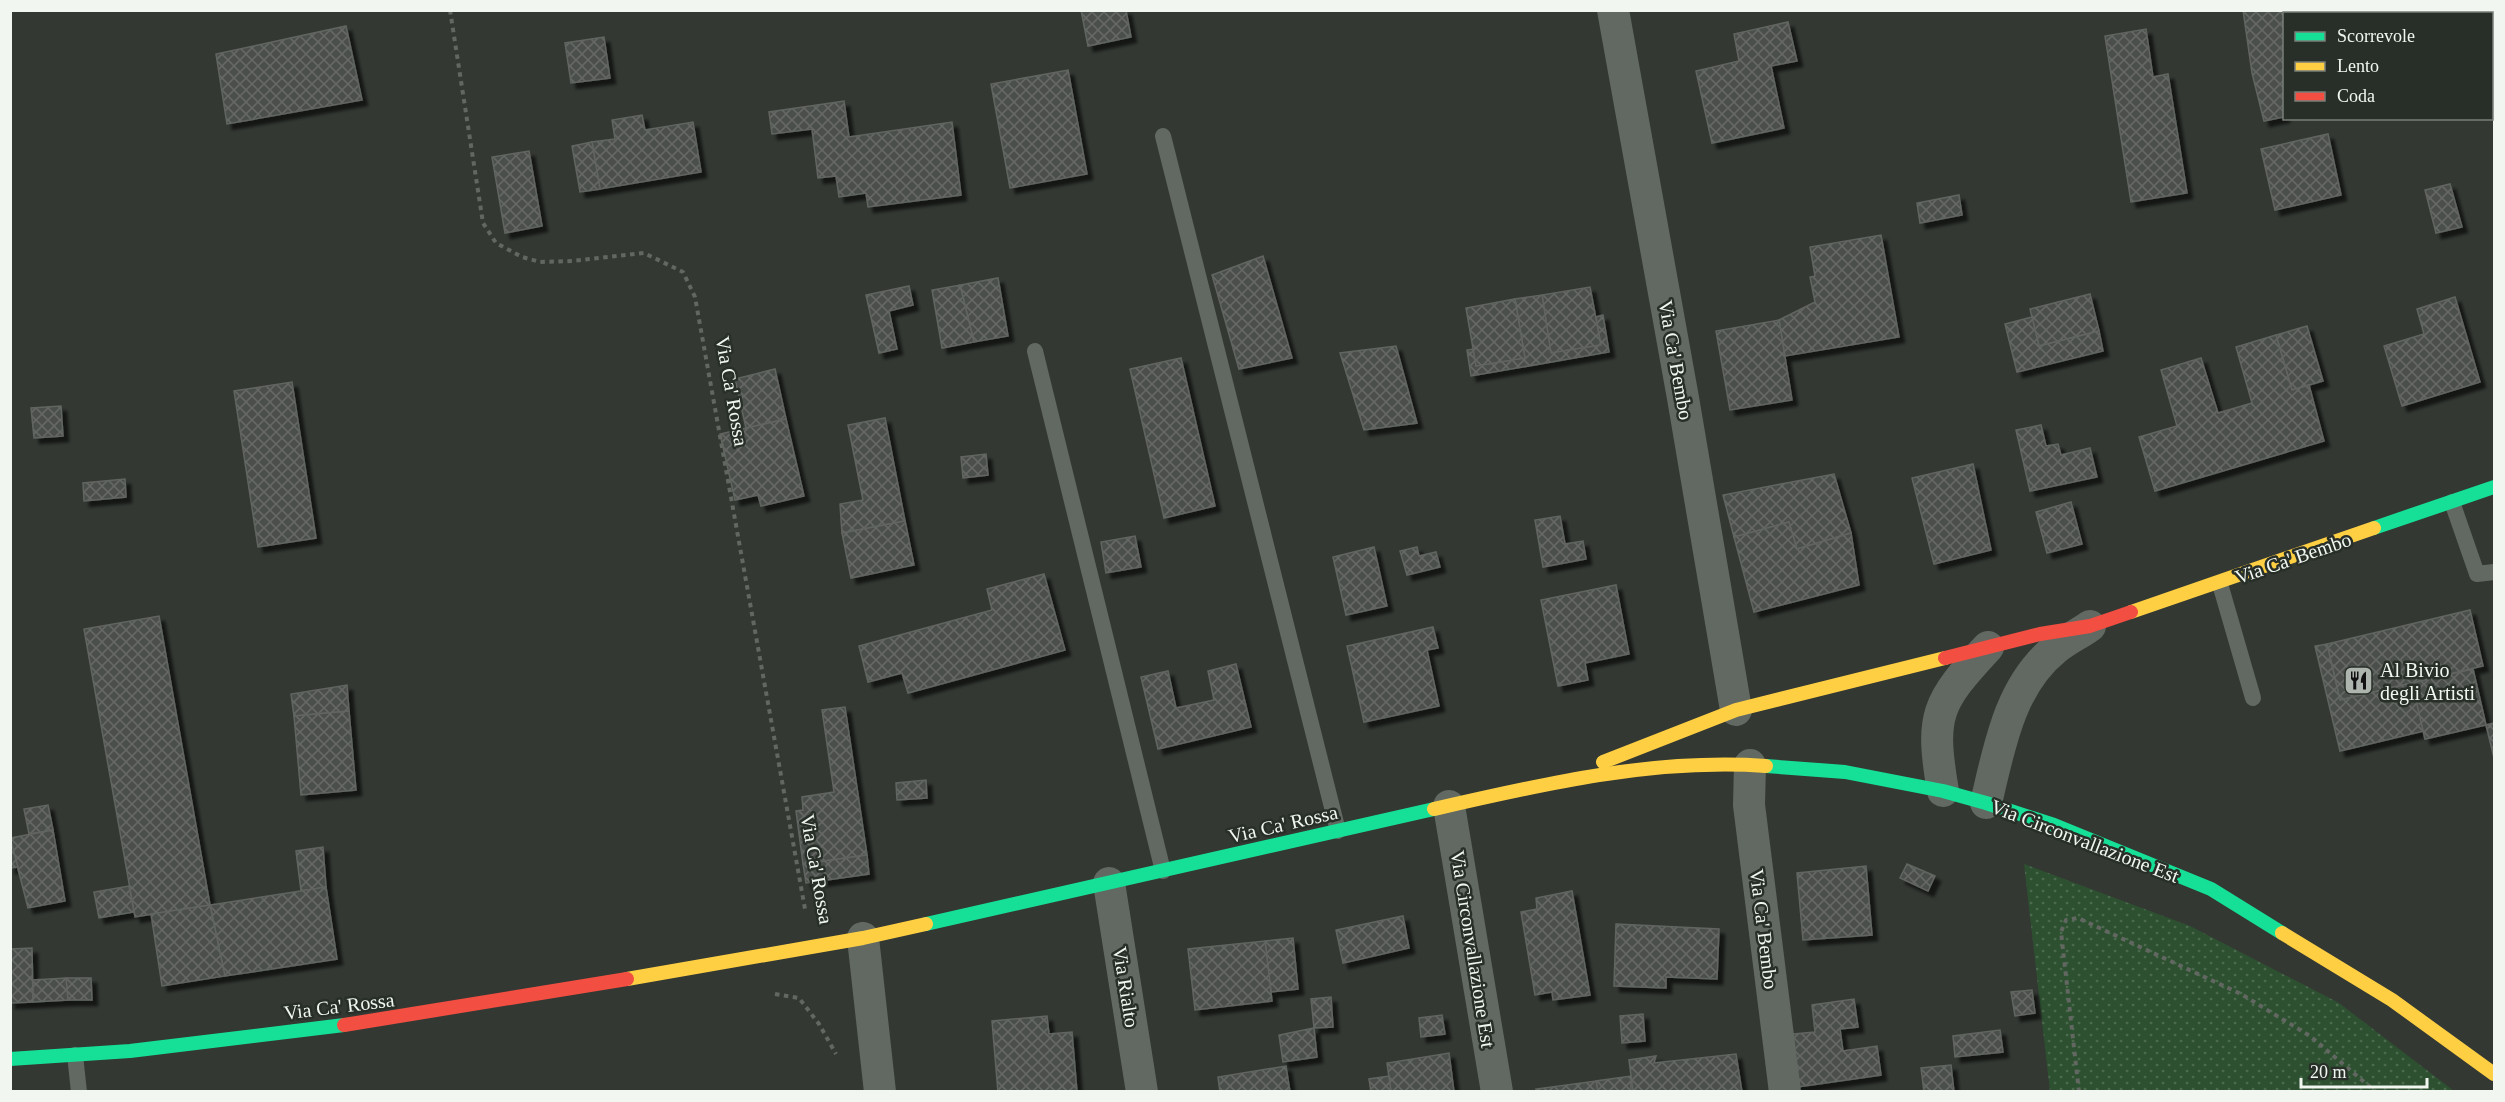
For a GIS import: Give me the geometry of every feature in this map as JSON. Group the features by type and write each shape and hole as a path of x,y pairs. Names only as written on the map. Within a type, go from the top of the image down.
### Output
{"street":[{"name":"Via Ca' Bembo","path":"1613,10 1736,710"},
{"name":"Via Ca' Bembo","path":"1551,782 1736,710 1989,646 2040,634 2090,626 2220,584 2494,487"},
{"name":"Via Ca' Bembo","path":"1986,804 2003,732 2025,681 2054,649 2090,626"},
{"path":"1943,791 1935,730 1942,707 1957,681 1989,646"},
{"name":"Via Ca' Bembo","path":"1750,765 1749,805 1785,1092"},
{"name":"Via Circonvallazione Est","path":"1551,782 1658,768 1750,765 1845,772 1943,791 2054,825 2211,890 2392,1000 2494,1074"},
{"name":"Via Ca' Rossa","path":"10,1059 75,1055 380,1021 863,938 1551,782"},
{"name":"Via Circonvallazione Est","path":"1449,806 1497,1092"},
{"name":"Via Rialto","path":"1109,883 1142,1092"},
{"path":"863,938 880,1092"}],"lane":[{"path":"1162,136 1338,831"},
{"path":"1035,351 1163,871"},
{"path":"2452,502 2477,574 2494,572"},
{"path":"2220,584 2253,698"},
{"path":"75,1055 79,1092"}],"path":[{"name":"Via Ca' Rossa","path":"450,10 483,223 495,243 522,257 540,262 572,261 644,252 683,272 695,297 812,947"},
{"path":"2079,1092 2061,932 2066,920 2078,918 2241,994 2310,1036 2376,1092"},
{"path":"769,994 799,998 819,1024 838,1061"}],"green space":[{"path":"2024,864 2190,926 2339,1003 2454,1091 2050,1091"}],"building":[{"path":"1081,10 1126,10 1131,37 1088,46"},
{"path":"2243,10 2299,10 2300,12 2283,12 2283,117 2264,121 2252,73"},
{"path":"1788,22 1797,61 1771,66 1784,128 1712,143 1696,71 1739,61 1734,34"},
{"path":"346,26 362,100 227,124 216,54"},
{"path":"2146,29 2153,77 2168,74 2187,193 2131,202 2105,36"},
{"path":"604,37 610,78 571,83 565,43"},
{"path":"1068,70 1087,174 1010,188 991,84"},
{"path":"844,101 849,137 952,122 961,195 868,207 866,193 839,197 836,176 818,178 812,129 772,134 769,112"},
{"path":"642,115 645,130 693,122 701,172 600,189 592,142 615,139 612,120"},
{"path":"2328,134 2341,195 2275,210 2261,149"},
{"path":"592,142 600,189 580,192 572,146"},
{"path":"529,151 542,226 505,233 492,157"},
{"path":"2450,184 2462,227 2436,233 2425,190"},
{"path":"1959,195 1962,215 1920,223 1917,203"},
{"path":"1881,235 1899,337 1785,356 1779,320 1815,302 1810,277 1815,276 1810,247"},
{"path":"1263,256 1292,358 1239,369 1212,275"},
{"path":"998,278 1008,336 974,342 960,285"},
{"path":"960,285 974,342 942,348 932,290"},
{"path":"909,286 913,305 889,311 897,349 879,353 866,295"},
{"path":"1590,287 1601,345 1551,353 1542,295"},
{"path":"2090,294 2099,331 2039,346 2030,309"},
{"path":"1542,295 1551,353 1601,345 1596,317 1603,315 1609,352 1471,376 1467,350 1473,349 1476,366 1525,358 1515,299"},
{"path":"2455,297 2480,382 2402,406 2384,346 2424,334 2417,309"},
{"path":"1515,299 1525,358 1476,366 1466,308"},
{"path":"2032,317 2039,346 2099,331 2103,351 2017,372 2005,324"},
{"path":"1779,320 1792,400 1730,410 1716,331"},
{"path":"2307,326 2323,381 2292,390 2276,335"},
{"path":"2276,335 2292,390 2309,385 2324,441 2155,491 2139,437 2177,426 2161,370 2201,358 2218,413 2252,403 2236,347"},
{"path":"1396,346 1417,423 1364,430 1340,353"},
{"path":"1181,358 1215,506 1164,518 1130,369"},
{"path":"775,369 786,419 746,428 735,379"},
{"path":"292,382 316,538 258,547 234,391"},
{"path":"61,406 63,436 34,438 31,408"},
{"path":"885,418 905,521 842,533 840,504 863,500 848,425"},
{"path":"786,419 804,496 761,506 758,495 735,500 720,434"},
{"path":"2041,425 2046,446 2058,444 2061,455 2090,448 2097,477 2030,491 2016,430"},
{"path":"986,454 988,475 963,478 961,457"},
{"path":"1973,464 1991,550 1934,564 1912,478"},
{"path":"1834,474 1851,533 1797,549 1789,522 1734,537 1723,495"},
{"path":"125,479 126,497 84,501 83,483"},
{"path":"2071,502 2082,544 2047,553 2036,512"},
{"path":"1560,516 1565,544 1583,541 1586,559 1543,567 1535,520"},
{"path":"905,521 914,565 851,578 842,533"},
{"path":"1789,522 1797,549 1851,533 1859,585 1754,612 1734,537"},
{"path":"1135,536 1141,567 1106,573 1101,542"},
{"path":"1374,547 1387,606 1346,615 1333,557"},
{"path":"1417,547 1419,556 1436,552 1440,567 1407,575 1400,551"},
{"path":"1044,574 1065,650 908,693 902,673 868,682 859,646 992,610 987,589"},
{"path":"1616,585 1629,654 1585,663 1588,680 1558,686 1541,600"},
{"path":"2470,610 2483,666 2340,700 2327,644"},
{"path":"159,616 210,905 135,917 84,629"},
{"path":"1433,627 1438,648 1427,650 1439,706 1364,722 1347,646"},
{"path":"2327,644 2340,700 2412,683 2424,731 2340,751 2315,646"},
{"path":"1236,664 1251,727 1158,749 1141,677 1168,671 1176,708 1214,700 1208,671"},
{"path":"2473,669 2486,725 2425,739 2412,683"},
{"path":"347,685 349,711 294,716 291,694"},
{"path":"845,707 867,855 803,864 796,811 803,810 802,797 834,792 822,710"},
{"path":"349,711 356,790 301,795 294,716"},
{"path":"2494,723 2494,758 2486,725"},
{"path":"926,780 927,798 897,800 896,783"},
{"path":"48,805 53,830 29,834 24,809"},
{"path":"53,830 65,901 28,908 10,838"},
{"path":"10,838 18,867 10,868"},
{"path":"323,847 326,887 301,891 296,851"},
{"path":"867,855 869,874 806,883 803,864"},
{"path":"1907,864 1935,876 1928,891 1900,878"},
{"path":"1866,866 1872,935 1803,940 1797,873"},
{"path":"129,886 134,912 99,918 94,892"},
{"path":"326,887 337,959 225,976 210,905"},
{"path":"1572,891 1590,995 1553,1000 1552,992 1535,995 1521,912 1537,909 1536,898"},
{"path":"210,905 225,976 162,986 151,914"},
{"path":"1403,916 1409,948 1343,963 1336,930"},
{"path":"1616,924 1719,929 1717,979 1666,977 1666,988 1614,986"},
{"path":"1293,938 1298,989 1271,992 1265,941"},
{"path":"1265,941 1272,1001 1195,1010 1188,949"},
{"path":"32,948 33,1002 10,1003 10,949"},
{"path":"66,978 91,978 92,1000 68,1000"},
{"path":"66,978 68,1000 33,1002 33,980"},
{"path":"2032,990 2035,1013 2015,1016 2011,992"},
{"path":"1331,997 1333,1027 1314,1028 1311,999"},
{"path":"1854,999 1858,1027 1840,1029 1843,1051 1877,1046 1881,1075 1791,1088 1783,1035 1815,1032 1812,1005"},
{"path":"1643,1014 1645,1041 1622,1043 1620,1016"},
{"path":"1442,1015 1445,1034 1421,1037 1419,1018"},
{"path":"1047,1016 1049,1034 1072,1032 1077,1092 998,1092 992,1021"},
{"path":"1314,1028 1317,1057 1283,1062 1279,1035"},
{"path":"2000,1030 2003,1052 1955,1057 1953,1036"},
{"path":"1449,1053 1454,1092 1391,1092 1387,1063"},
{"path":"1736,1054 1742,1092 1633,1092 1629,1060 1656,1056 1654,1063"},
{"path":"1951,1065 1954,1092 1924,1092 1921,1068"},
{"path":"1286,1066 1290,1092 1220,1092 1218,1077"},
{"path":"1389,1076 1391,1092 1371,1092 1369,1079"},
{"path":"1631,1076 1631,1092 1598,1092 1596,1081"},
{"path":"1596,1081 1598,1092 1537,1092 1536,1089"}],"traffic: fast":[{"path":"2374,528 2494,487"},
{"path":"1766,766 1845,772 1943,791 2054,825 2211,889 2282,933"},
{"path":"926,924 1434,809"},
{"path":"10,1059 130,1051 344,1025"}],"traffic: slow":[{"path":"2131,612 2374,528"},
{"path":"1603,762 1736,710 1945,658"},
{"path":"1434,809 1557,782 1640,769 1682,766 1766,766"},
{"path":"627,979 863,938 926,924"},
{"path":"2282,933 2392,1000 2494,1074"}],"traffic: jam":[{"path":"1945,658 2040,634 2090,626 2131,612"},
{"path":"344,1025 627,979"}],"place":[{"name":"Al Bivio degli Artisti","path":"2359,681"}]}
